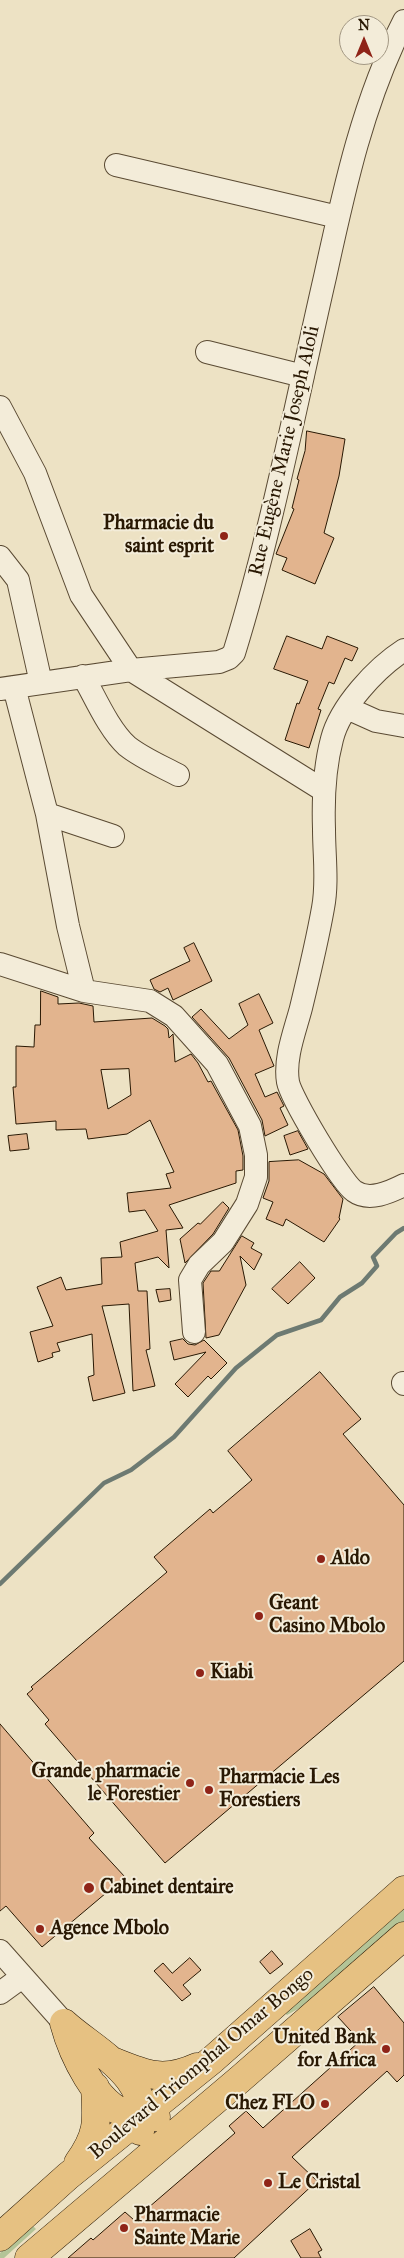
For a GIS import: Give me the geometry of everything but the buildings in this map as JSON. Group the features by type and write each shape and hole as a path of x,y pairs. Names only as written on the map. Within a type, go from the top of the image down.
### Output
{"main road":[{"name":"Boulevard Triomphal Omar Bongo","path":"0,2237 68,2176 212,2060 404,1890"},
{"name":"Boulevard Triomphal Omar Bongo","path":"29,2258 404,1936"},
{"path":"64,2023 68,2039 80,2063 104,2098 122,2112 143,2116 165,2116 177,2111 196,2098 280,2028 329,2001"},
{"path":"14,2258 126,2156 138,2139 143,2116 139,2095 115,2062 64,2023"},
{"path":"115,2062 150,2075 164,2077 188,2071 212,2060"},
{"path":"68,2176 93,2140 97,2116 94,2086"}],"street":[{"name":"Rue Eugène Marie Joseph Aloli","path":"7,688 131,670 219,662 229,658 234,653 260,565 338,217 368,107 381,70 404,21"},
{"path":"116,165 338,217"},
{"path":"207,352 303,376"},
{"path":"0,407 35,472 81,596 131,670 323,790"},
{"path":"0,557 18,580 41,683"},
{"path":"404,650 367,682 339,720 332,739 323,790 325,893 310,973 288,1066 288,1083 296,1103 326,1153 354,1191 369,1196 389,1193 404,1185"},
{"path":"83,676 114,730 126,745 178,775"},
{"path":"7,688 47,814 68,926 84,991"},
{"path":"347,708 376,721 404,726"},
{"path":"47,814 112,836"},
{"path":"0,964 84,991 150,1001 174,1016 217,1064 250,1126 257,1166 253,1190 247,1204 223,1242 193,1272 190,1280 194,1332"},
{"path":"0,1952 64,2023"},
{"path":"0,1993 22,1977"}],"green space":[{"path":"404,1909 404,1924 305,2005 287,2015 284,2012"},
{"path":"31,2224 36,2229 4,2258 0,2258 0,2253"}],"waterway":[{"path":"0,1584 104,1483 131,1470 174,1437 236,1368 277,1335 321,1320 340,1297 362,1283 377,1266 373,1257 396,1233 404,1228"}],"place":[{"name":"Pharmacie du saint esprit","path":"224,536"},
{"name":"Aldo","path":"321,1559"},
{"name":"Geant Casino Mbolo","path":"259,1616"},
{"name":"Kiabi","path":"200,1673"},
{"name":"Grande pharmacie le Forestier","path":"190,1783"},
{"name":"Pharmacie Les Forestiers","path":"209,1790"},
{"name":"Cabinet dentaire","path":"89,1888"},
{"name":"Agence Mbolo","path":"40,1929"},
{"name":"United Bank for Africa","path":"386,2049"},
{"name":"Chez FLO","path":"325,2104"},
{"name":"Le Cristal","path":"268,2183"},
{"name":"Pharmacie Sainte Marie","path":"124,2228"}]}
